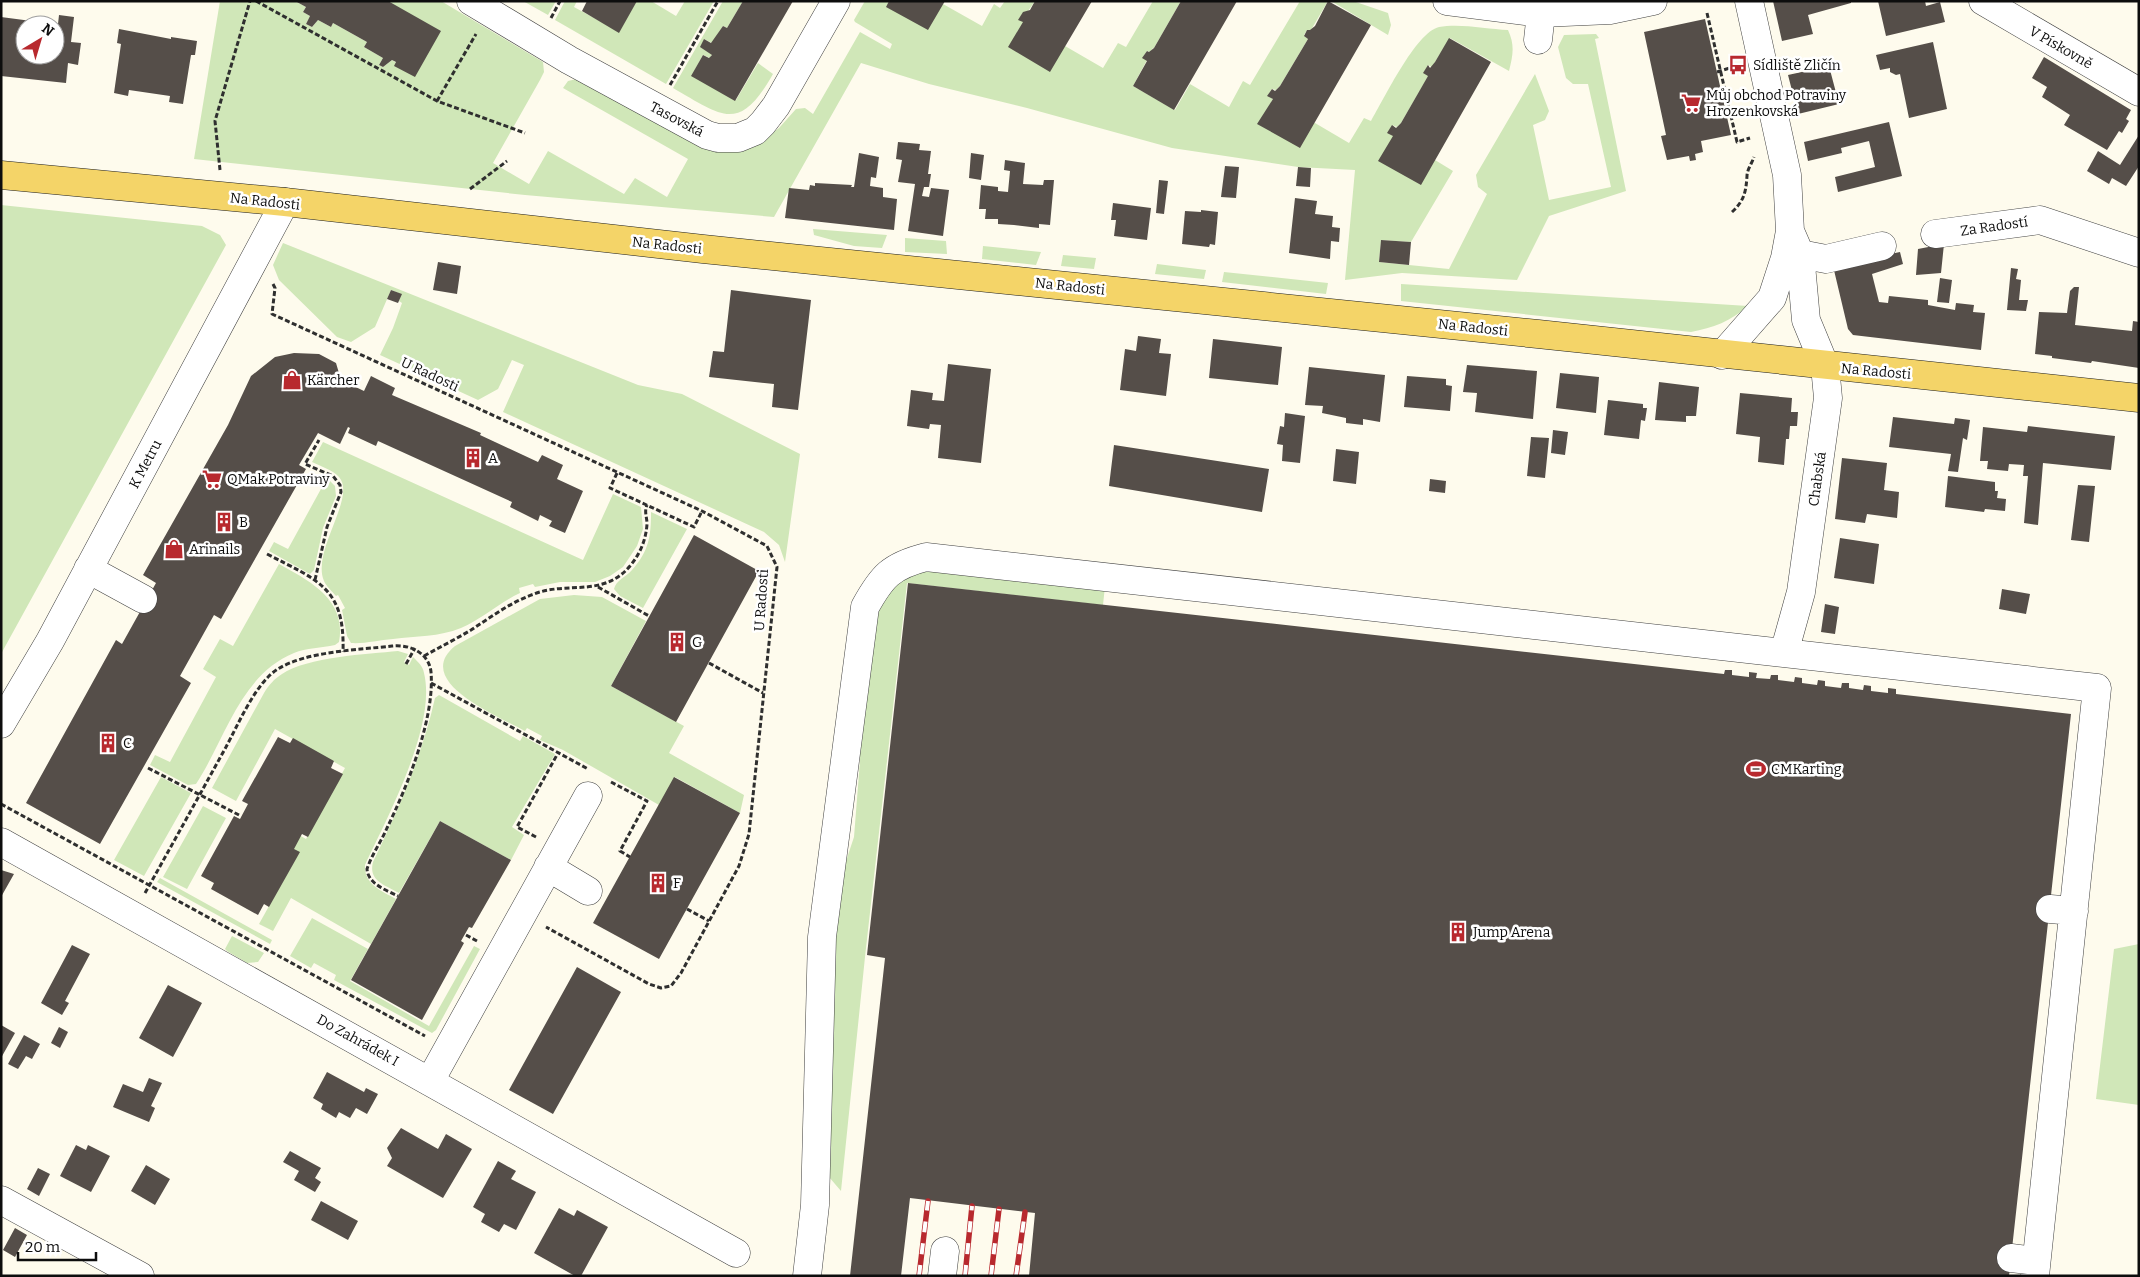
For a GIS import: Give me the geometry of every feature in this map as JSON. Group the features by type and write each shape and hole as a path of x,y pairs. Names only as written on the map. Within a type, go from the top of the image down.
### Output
{"main road":[{"name":"Na Radosti","path":"1,175 286,202 694,248 2139,398"}],"street":[{"name":"Tasovská","path":"471,1 569,60 707,135 738,138 755,131 776,106 836,1"},
{"path":"1455,2 1541,14 1610,10 1653,1"},
{"path":"1749,1 1787,175 1792,248 1806,320 1826,366"},
{"name":"V Pískovně","path":"1983,1 2139,92"},
{"path":"1538,40 1541,14"},
{"name":"K Metru","path":"1,724 50,641 286,202"},
{"name":"Za Radostí","path":"1935,234 2040,220 2139,253"},
{"path":"1792,248 1826,259 1882,246"},
{"path":"1722,354 1772,298 1792,248"},
{"name":"Chabská","path":"1784,653 1801,592 1827,411 1826,366"},
{"path":"807,1276 815,1205 822,938 865,607 880,580 904,563 926,557 2097,688 2062,910 2028,1265"},
{"path":"88,569 143,599"},
{"path":"430,1080 595,782"},
{"name":"Do Zahrádek I","path":"1,842 430,1080 736,1253"},
{"path":"548,867 588,891"},
{"path":"1,1200 140,1276"}],"path":[{"path":"220,162 215,121 250,1"},
{"path":"256,1 437,100 525,133"},
{"path":"549,21 560,1"},
{"path":"668,89 718,1"},
{"path":"1708,13 1719,71 1737,142 1750,138"},
{"path":"437,100 477,33"},
{"path":"1719,71 1736,66"},
{"path":"1732,212 1744,199 1747,190 1747,175 1754,157"},
{"path":"470,189 507,162"},
{"name":"U Radosti","path":"271,279 275,288 272,314 702,511 767,546 776,567 749,834 739,866 681,973 671,986 661,988 649,984 522,914"},
{"path":"315,580 325,534 341,492 340,485 333,476 305,464 319,440"},
{"path":"617,473 610,488 647,506 694,527 702,511"},
{"path":"424,656 507,606 535,593 562,588 598,587 614,579 629,567 640,552 644,542 647,506"},
{"path":"267,554 315,580 334,600 341,616 343,652"},
{"path":"598,587 649,616"},
{"path":"150,884 267,677 277,669 296,660 318,655 397,645 415,648 424,656 431,671 428,711 421,744 404,790 368,869 368,875 372,882 398,896"},
{"path":"406,664 415,648"},
{"path":"708,663 763,693"},
{"path":"430,683 558,753 595,782 647,801 620,851 630,857"},
{"path":"520,821 558,753"},
{"path":"148,768 239,814"},
{"path":"1,804 426,1036"},
{"path":"686,909 709,921"}],"green space":[{"path":"220,1 295,1 306,7 303,12 310,16 306,24 312,27 318,20 331,27 333,23 367,42 364,47 383,58 379,65 383,67 392,60 415,76 388,1 441,1 543,62 544,72 493,163 529,184 548,151 624,194 635,178 667,197 688,159 563,88 568,81 581,78 758,143 779,128 796,109 805,108 813,114 860,32 890,49 892,44 855,22 854,20 865,1 889,1 887,6 943,4 982,26 994,4 1000,8 1005,1 1035,1 1026,14 1065,46 1103,68 1118,43 1126,47 1153,1 1181,1 1154,48 1150,52 1147,51 1143,57 1147,60 1133,86 1175,110 1190,84 1229,107 1243,81 1250,85 1300,1 1328,1 1311,30 1307,30 1304,35 1308,39 1280,86 1276,90 1272,89 1268,95 1273,99 1259,123 1315,123 1349,143 1364,118 1371,121 1401,68 1420,41 1430,32 1439,27 1447,26 1508,30 1513,50 1509,71 1450,38 1432,67 1428,65 1429,75 1401,123 1397,127 1392,125 1435,160 1453,171 1411,242 1381,240 1379,262 1449,269 1487,194 1478,187 1476,175 1535,74 1549,111 1545,120 1533,125 1549,200 1611,187 1588,84 1573,84 1566,78 1558,47 1564,35 1596,34 1599,38 1595,39 1626,191 1549,216 1517,280 1402,273 1345,280 1355,170 1298,167 1172,148 1027,108 929,84 861,63 774,217 525,195 194,159"},
{"path":"523,1 556,1 548,15"},
{"path":"565,1 577,1 574,7 618,31 636,1 651,1 676,16 685,1 714,1 666,84 555,20"},
{"path":"723,1 743,1 727,28 723,26 712,43 704,39 712,54 710,58 703,55 692,75 736,100 758,63 773,74 761,93 750,105 739,112 729,114 717,112 673,88"},
{"path":"1331,1 1353,1 1388,13 1391,25 1388,35"},
{"path":"1,205 202,226 220,235 226,245 1,654"},
{"path":"813,229 887,235 882,248 854,246 814,235"},
{"path":"905,238 946,241 947,254 905,252"},
{"path":"283,243 638,385 682,394 800,454 785,562 779,545 764,532 503,412 524,365 512,360 498,389 478,400 380,355 402,303 399,301 401,294 391,290 375,327 351,342 337,337 279,280 273,265"},
{"path":"983,246 1041,252 1036,265 982,259"},
{"path":"1063,255 1096,258 1094,269 1061,266"},
{"path":"1157,264 1206,270 1204,279 1155,274"},
{"path":"1224,272 1328,283 1326,294 1222,282"},
{"path":"1401,284 1748,306 1735,316 1721,323 1691,332 1401,301"},
{"path":"323,442 583,560 613,494 641,507 643,529 637,546 623,567 610,576 595,582 560,582 535,587 533,584 519,588 520,593 476,620 453,631 427,636 351,643 347,636 342,610 345,608 338,595 336,596 325,583 322,569 323,555 339,511 343,486 339,477 330,470 312,462"},
{"path":"327,478 335,486 336,496 323,528 314,570 310,574 269,551 274,542 288,549"},
{"path":"651,512 687,529 643,608 620,596 614,589 617,583 638,563 645,550 648,543"},
{"path":"279,564 314,585 332,603 340,627 339,642 335,645 294,653 275,663 260,677 236,710 196,784 188,785 150,765 155,755 170,762 216,677 203,669 220,639 233,646"},
{"path":"931,568 1105,586 1103,605 907,583 841,1191 829,1177 835,934 840,879 854,837 860,761 857,725 874,609 897,581"},
{"path":"574,595 602,597 646,621 611,686 684,726 669,753 744,795 740,813 675,777 659,805 563,750 540,740 542,736 527,728 525,731 481,707 464,697 451,685 444,672 444,659 455,646 540,599"},
{"path":"398,651 408,654 404,662 409,665 413,657 420,664 423,671 426,694 423,718 408,771 365,865 367,878 380,890 396,899 371,944 291,898 273,931 259,924 298,854 291,850 299,835 306,839 345,768 275,729 236,801 212,788 264,693 279,676 293,668 322,660"},
{"path":"439,695 520,741 523,736 555,754 512,827 524,835 511,860 440,821 399,893 383,885 375,878 372,868 373,862 409,781 430,719 435,698"},
{"path":"161,777 191,793 144,876 114,860"},
{"path":"203,806 226,818 187,889 163,877"},
{"path":"160,878 272,940 270,944 157,882"},
{"path":"312,918 368,949 350,981 429,1026 474,946 480,949 436,1030 432,1033 334,980 336,975 314,963 311,968 290,956"},
{"path":"232,936 264,953 258,962 247,963 225,949"},
{"path":"2139,944 2139,1105 2096,1099 2114,949"}],"building":[{"path":"295,1 388,1 441,31 415,77 394,66 396,62 392,60 383,67 379,65 383,58 364,47 367,42 333,23 331,27 318,20 312,27 306,24 310,16 303,12 306,7"},
{"path":"587,1 637,1 619,33 582,11"},
{"path":"743,1 793,1 735,101 691,76 703,55 709,58 712,55 700,47 704,39 711,43 723,26 727,28"},
{"path":"889,1 945,1 928,30 886,7"},
{"path":"1035,1 1092,1 1050,72 1008,47 1023,22 1018,20 1023,12 1030,10"},
{"path":"1181,1 1237,1 1174,110 1133,86 1147,61 1142,58 1147,51 1149,52 1154,48"},
{"path":"1328,1 1371,25 1300,148 1257,124 1273,99 1267,96 1272,89 1275,91 1280,86 1308,39 1304,36 1307,30 1315,26"},
{"path":"1773,1 1851,1 1851,3 1808,15 1813,34 1782,41"},
{"path":"1878,1 1925,1 1926,6 1940,2 1945,22 1886,36"},
{"path":"65,16 74,17 71,42 81,43 78,65 68,63 66,83 1,76 1,17 15,19 15,65 65,65"},
{"name":"Můj obchod Potraviny Hrozenkovská","path":"1705,19 1731,135 1701,141 1703,152 1695,154 1696,160 1690,161 1689,156 1667,160 1661,136 1666,135 1644,32"},
{"path":"119,29 171,39 171,37 197,41 195,55 191,55 183,104 169,102 170,96 129,90 128,96 114,93 121,44 117,43"},
{"path":"1449,38 1491,62 1421,185 1378,161 1393,136 1387,133 1392,125 1396,128 1401,123 1428,76 1423,73 1428,65 1430,68 1435,62"},
{"path":"1933,42 1947,109 1909,118 1900,74 1896,75 1890,72 1890,68 1880,70 1876,55"},
{"path":"2044,57 2131,110 2126,119 2129,121 2122,133 2119,131 2107,150 2064,125 2070,115 2042,97 2047,87 2032,78"},
{"path":"1829,66 1839,104 1798,114 1788,75"},
{"path":"1889,122 1902,176 1838,192 1835,177 1875,167 1869,141 1841,148 1842,153 1808,161 1804,142"},
{"path":"2139,135 2139,166 2126,186 2112,178 2109,184 2087,171 2098,151 2120,165"},
{"path":"898,142 920,144 919,150 931,151 928,174 931,174 929,187 924,187 922,196 929,197 931,188 949,190 943,236 908,231 915,184 898,182 902,160 896,159"},
{"path":"859,153 879,157 876,178 871,177 870,186 883,188 883,197 897,199 894,230 785,218 789,188 809,190 810,185 815,186 815,183 852,185 851,187 854,187"},
{"path":"971,153 984,155 981,180 969,178"},
{"path":"1005,160 1025,163 1023,184 1043,185 1044,180 1054,180 1050,225 1039,224 1039,228 998,224 998,219 985,219 986,209 979,209 981,185 998,187 998,191 1008,192 1010,171 1004,170"},
{"path":"1225,166 1239,167 1236,198 1221,197"},
{"path":"1298,167 1311,168 1310,187 1296,186"},
{"path":"1159,180 1168,181 1164,214 1156,213"},
{"path":"1295,198 1317,201 1315,214 1333,216 1332,227 1340,228 1339,242 1331,241 1330,259 1289,253"},
{"path":"1113,203 1151,208 1147,240 1114,236 1116,220 1111,220"},
{"path":"1201,210 1218,212 1215,245 1210,244 1209,247 1182,244 1185,211 1201,212"},
{"path":"1381,240 1411,242 1409,265 1379,262"},
{"path":"1944,244 1941,273 1916,275 1918,249"},
{"path":"1900,252 1903,264 1872,274 1879,302 1888,303 1889,296 1928,300 1928,305 1955,310 1956,303 1974,305 1973,312 1985,313 1981,350 1853,335 1848,329 1833,266"},
{"path":"438,262 461,266 457,294 433,290"},
{"path":"2011,268 2018,269 2016,279 2021,280 2019,300 2028,300 2026,311 2007,310"},
{"path":"1940,278 1952,280 1949,303 1937,302"},
{"path":"2074,287 2079,287 2075,325 2132,331 2133,321 2139,322 2139,368 2092,361 2091,363 2052,358 2052,356 2035,354 2039,312 2067,313 2070,291"},
{"path":"391,290 402,294 398,303 387,299"},
{"path":"731,290 811,300 798,410 772,407 774,384 709,377 713,351 724,352"},
{"path":"1138,336 1161,339 1159,353 1171,354 1166,396 1120,390 1125,349 1136,351"},
{"path":"1213,339 1282,347 1278,385 1209,378"},
{"path":"294,353 319,354 336,363 341,380 364,391 371,376 395,388 392,395 481,433 480,435 538,462 542,455 563,465 557,479 583,491 565,533 549,526 552,521 540,515 538,521 510,507 512,502 378,441 376,446 348,433 350,428 348,427 340,444 318,433 299,465 306,469 221,619 214,615 180,676 191,683 100,844 26,803 116,640 122,644 156,583 143,575 228,425 251,376 275,357"},
{"path":"948,364 991,369 981,463 938,458 941,425 930,424 929,429 907,426 911,390 933,393 932,400 944,401"},
{"path":"1467,365 1537,371 1533,419 1475,412 1477,393 1463,392"},
{"path":"1309,367 1385,375 1380,422 1363,419 1363,425 1346,423 1346,418 1322,413 1323,406 1305,405"},
{"path":"1560,373 1599,377 1596,413 1556,408"},
{"path":"1407,376 1446,379 1446,385 1452,386 1450,411 1404,407"},
{"path":"1659,382 1699,387 1696,416 1686,416 1686,422 1655,420"},
{"path":"1740,393 1792,398 1791,412 1798,412 1797,426 1790,426 1789,439 1786,439 1784,465 1758,462 1760,437 1736,434"},
{"path":"1608,400 1643,404 1643,408 1647,408 1645,421 1641,420 1639,439 1604,435"},
{"path":"1285,413 1305,416 1300,463 1282,461 1283,445 1277,444 1280,426 1284,427"},
{"path":"1893,417 1954,424 1955,418 1970,420 1967,440 1963,438 1958,472 1948,471 1951,454 1889,447"},
{"path":"2028,426 2115,436 2111,470 2043,463 2038,525 2024,523 2028,476 2023,476 2024,465 2009,464 2008,471 1987,469 1988,461 1980,461 1983,427 2027,432"},
{"path":"1553,430 1568,432 1565,455 1551,453"},
{"path":"1531,437 1549,438 1545,478 1527,476"},
{"path":"1114,445 1269,469 1262,512 1109,486"},
{"path":"1336,449 1359,452 1356,484 1333,481"},
{"path":"1842,458 1887,463 1884,490 1899,492 1897,518 1867,514 1865,523 1835,519"},
{"path":"1948,476 1995,482 1995,491 1998,491 1997,498 2006,499 2005,511 1985,509 1984,512 1945,507"},
{"path":"1430,479 1446,481 1445,493 1429,491"},
{"path":"2078,485 2095,486 2089,542 2071,540"},
{"name":"G","path":"694,535 759,571 676,722 611,686"},
{"path":"1840,538 1879,544 1874,584 1834,578"},
{"name":"Jump Arena","path":"908,583 1724,674 1725,670 1732,670 1732,675 1749,677 1749,672 1757,673 1756,678 1770,679 1771,675 1778,675 1778,680 1794,682 1795,677 1802,678 1802,683 1817,685 1818,680 1825,681 1825,686 1841,688 1842,683 1849,683 1849,688 1863,690 1864,685 1871,686 1871,691 1888,693 1888,688 1896,689 1896,694 2071,714 2009,1276 1029,1276 1035,1213 910,1198 901,1276 850,1276 885,958 867,955"},
{"path":"2002,589 2030,594 2026,614 1999,609"},
{"path":"1825,604 1839,607 1835,634 1821,632"},
{"path":"278,737 290,743 293,738 334,761 331,768 343,774 308,837 302,834 294,849 300,852 269,907 264,904 258,915 211,889 214,883 201,876 234,816 240,819 248,804 242,801"},
{"name":"F","path":"674,777 740,813 659,959 593,923"},
{"path":"440,821 511,860 472,928 469,927 461,941 464,943 422,1020 351,980"},
{"path":"1,870 14,874 1,897"},
{"path":"72,945 90,954 65,1001 69,1003 62,1015 41,1003"},
{"path":"577,967 621,992 553,1114 509,1090"},
{"path":"168,985 202,1003 173,1057 139,1038"},
{"path":"1,1025 15,1033 1,1058"},
{"path":"59,1027 68,1032 60,1048 51,1043"},
{"path":"24,1035 40,1044 32,1059 26,1056 18,1069 8,1064"},
{"path":"327,1072 364,1092 366,1088 378,1094 367,1114 356,1108 350,1118 339,1112 336,1118 321,1109 323,1104 313,1098"},
{"path":"149,1078 162,1083 151,1106 155,1108 149,1122 113,1107 123,1084 143,1092"},
{"path":"401,1128 438,1149 446,1134 472,1149 443,1198 387,1166 392,1158 387,1148"},
{"path":"76,1145 86,1150 88,1145 110,1156 91,1192 60,1176"},
{"path":"290,1151 321,1168 315,1178 321,1182 315,1192 294,1180 299,1171 283,1162"},
{"path":"498,1161 516,1171 511,1179 536,1192 516,1230 504,1224 499,1232 481,1222 485,1214 473,1207"},
{"path":"146,1165 170,1179 155,1205 131,1191"},
{"path":"38,1168 50,1174 39,1196 27,1189"},
{"path":"321,1201 358,1221 348,1240 311,1220"},
{"path":"559,1208 574,1216 577,1210 608,1227 581,1276 575,1276 534,1253"},
{"path":"15,1228 27,1235 15,1257 3,1250"}],"railway":[{"path":"919,1276 928,1201"},
{"path":"965,1276 972,1206"},
{"path":"991,1276 999,1209"},
{"path":"1016,1276 1025,1212"}],"place":[{"name":"Sídliště Zličín","path":"1738,65"},
{"name":"Můj obchod Potraviny Hrozenkovská","path":"1691,103"},
{"name":"Kärcher","path":"292,380"},
{"name":"A","path":"473,458"},
{"name":"QMak Potraviny","path":"212,479"},
{"name":"B","path":"224,522"},
{"name":"Arinails","path":"174,549"},
{"name":"G","path":"677,642"},
{"name":"C","path":"108,743"},
{"name":"CMKarting","path":"1756,769"},
{"name":"F","path":"658,883"},
{"name":"Jump Arena","path":"1458,932"}]}
